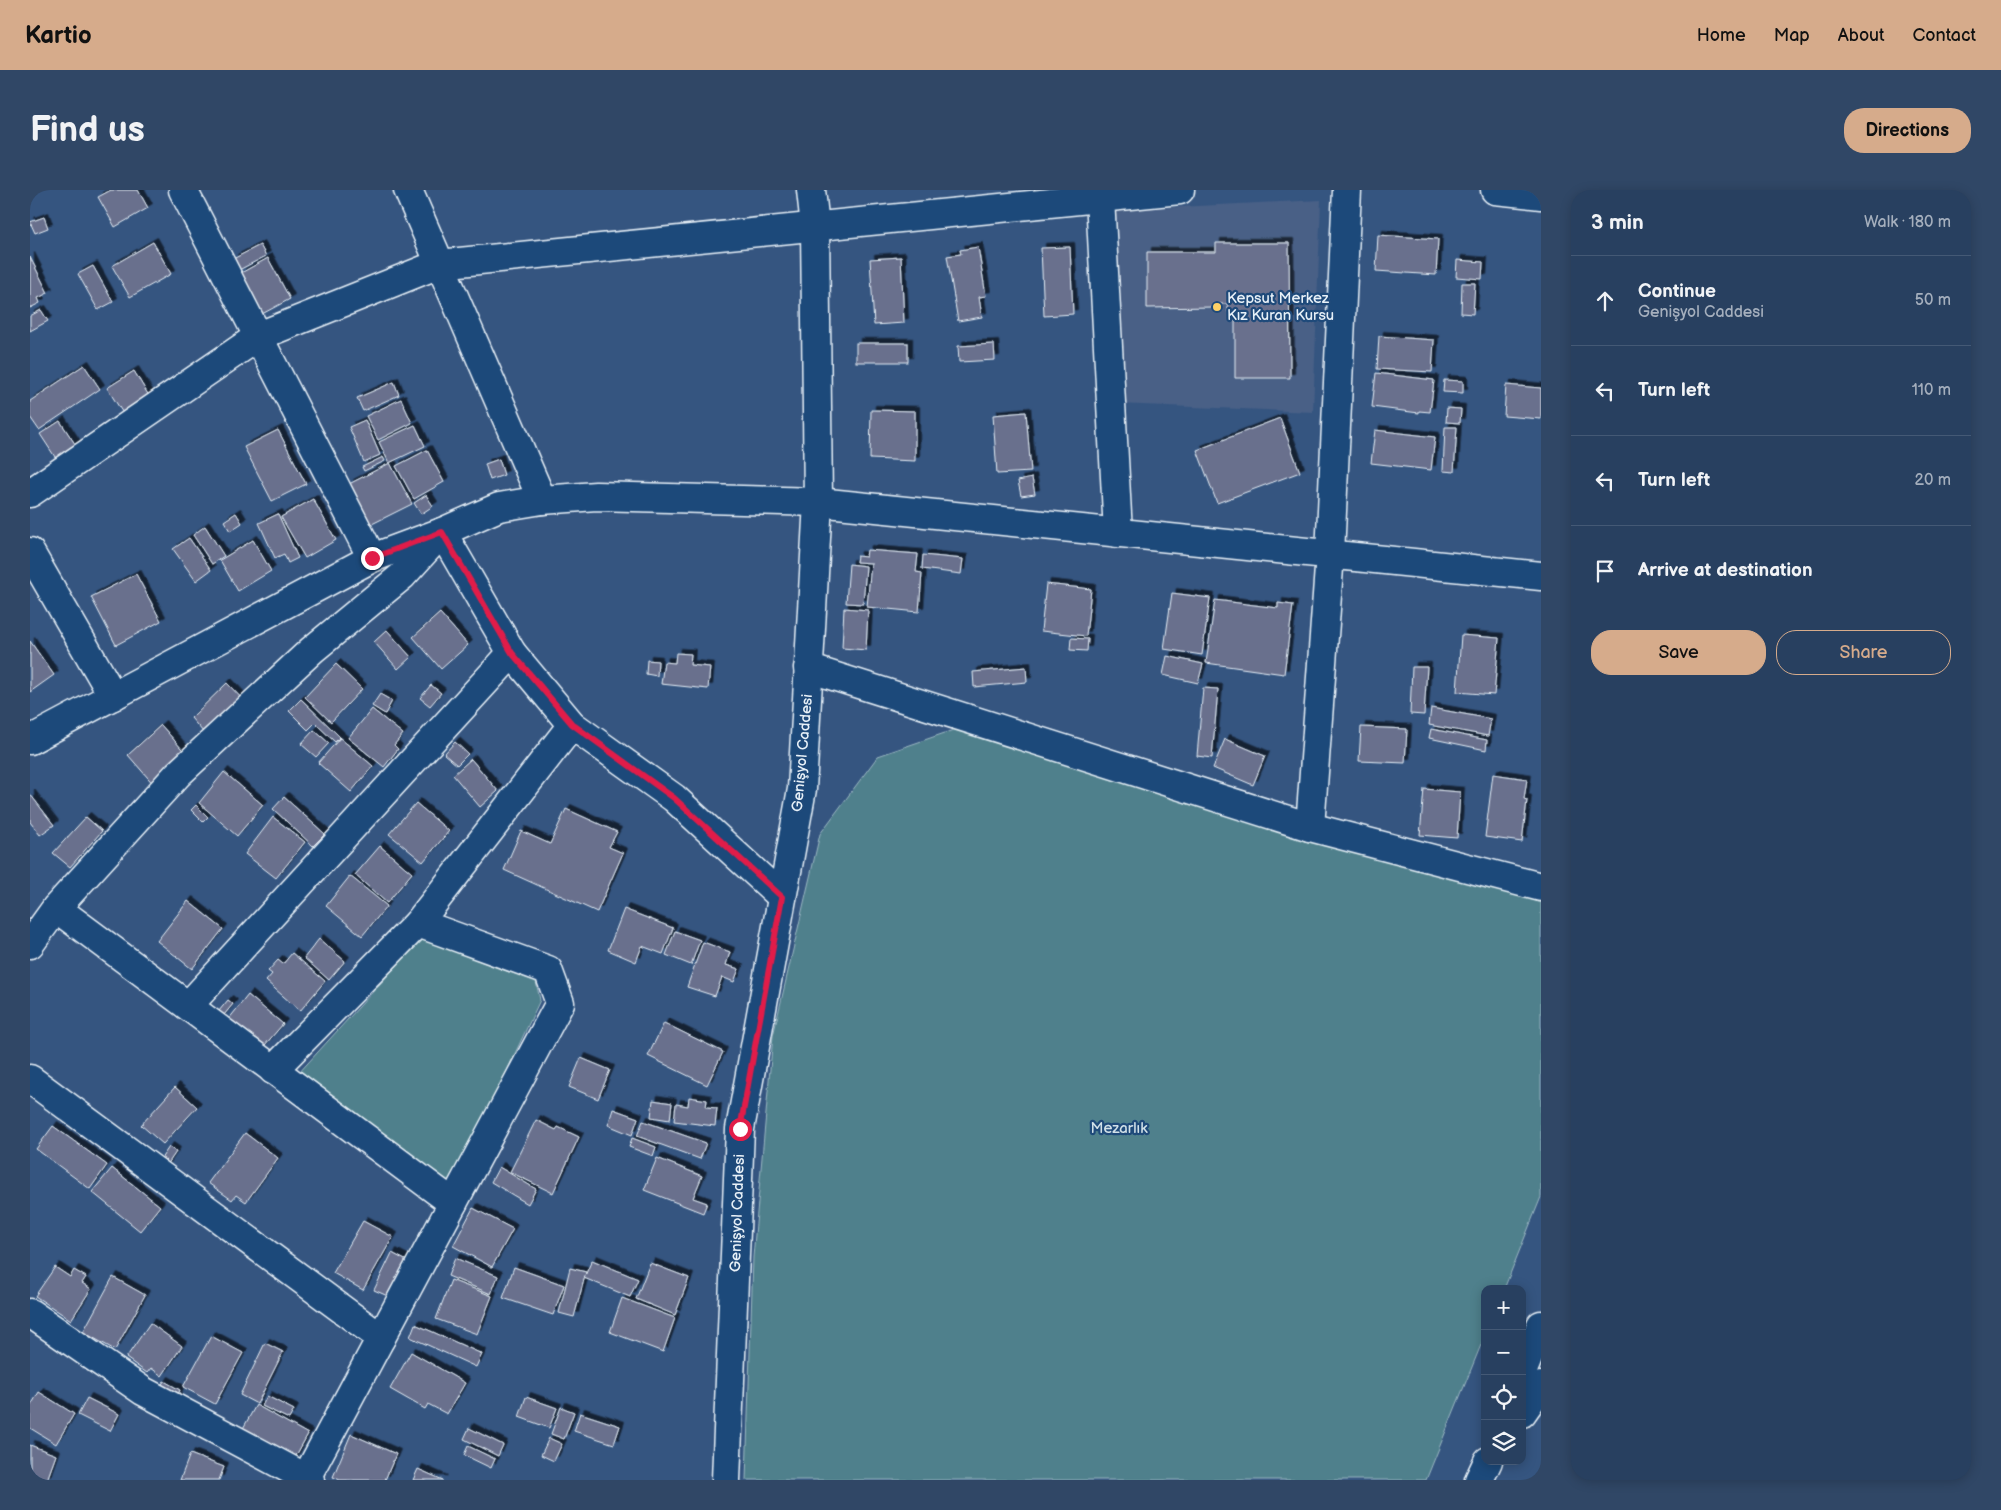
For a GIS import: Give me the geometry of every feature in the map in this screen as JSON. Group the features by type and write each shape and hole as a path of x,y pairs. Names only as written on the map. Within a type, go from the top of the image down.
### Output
{"street":[{"path":"183,190 372,558"},
{"path":"408,190 542,500"},
{"name":"Genişyol Caddesi","path":"726,1480 740,1129 802,788 818,502 815,226 811,190"},
{"path":"30,493 258,336 439,264 1180,190"},
{"path":"1310,827 1330,554 1346,190"},
{"path":"1495,190 1541,195"},
{"path":"1100,198 1118,533"},
{"path":"30,740 372,558 442,532 499,507 542,500 596,496 818,502 1541,576"},
{"path":"442,532 512,653 572,724 674,798 782,897"},
{"path":"30,944 56,908 178,774 312,650 402,576 442,532"},
{"path":"30,552 113,696"},
{"path":"188,1006 512,653"},
{"path":"808,668 1310,827 1541,887"},
{"path":"273,1070 418,923 572,724"},
{"path":"56,908 453,1204"},
{"path":"30,1312 143,1391 308,1479 381,1338 560,1004 548,970 418,923"},
{"path":"30,1079 381,1338"},
{"path":"1526,1363 1541,1325"},
{"path":"1526,1407 1541,1386"}],"shaded area":[{"name":"Kepsut Merkez Kız Kuran Kursu","path":"1321,200 1313,412 1117,404 1116,210"}],"green space":[{"name":"Mezarlık","path":"997,715 1541,899 1541,1197 1506,1285 1481,1285 1481,1345 1426,1480 746,1480 753,1257 773,1036 820,834 878,756"},
{"path":"421,939 536,982 540,1000 453,1186 297,1075"}],"building":[{"path":"111,190 138,190 148,208 115,227 98,197"},
{"path":"44,217 48,228 35,233 30,222"},
{"path":"1378,235 1438,239 1436,275 1376,271"},
{"path":"153,242 171,274 130,297 112,266"},
{"path":"1216,243 1289,243 1290,378 1235,378 1235,312 1228,312 1228,304 1213,304 1213,307 1147,308 1147,252 1216,252"},
{"path":"260,245 266,256 239,270 233,259"},
{"path":"978,247 986,296 979,297 982,317 958,321 947,256 961,254 960,250"},
{"path":"1070,247 1073,314 1044,316 1041,248"},
{"path":"30,257 48,293 38,298 40,303 30,308"},
{"path":"901,257 904,323 874,325 870,259"},
{"path":"268,258 290,299 262,314 241,273"},
{"path":"1457,260 1483,262 1482,279 1456,277"},
{"path":"93,266 113,302 98,310 78,274"},
{"path":"1462,283 1475,283 1473,314 1461,313"},
{"path":"41,310 48,321 30,331 30,316"},
{"path":"1379,336 1434,340 1432,372 1377,369"},
{"path":"856,343 908,343 908,362 856,362"},
{"path":"994,344 995,360 959,362 958,346"},
{"path":"84,365 100,389 39,430 30,417 30,401"},
{"path":"134,371 152,401 126,418 107,388"},
{"path":"1376,373 1434,380 1430,412 1419,411 1419,413 1372,407"},
{"path":"1444,380 1463,381 1463,393 1443,392"},
{"path":"394,382 399,395 363,411 357,398"},
{"path":"1506,385 1541,388 1541,419 1504,416"},
{"path":"401,399 412,423 378,440 366,416"},
{"path":"1447,408 1461,409 1460,423 1446,422"},
{"path":"871,410 915,411 915,461 870,459"},
{"path":"1026,412 1031,472 997,474 993,415"},
{"path":"1280,418 1300,472 1217,503 1197,450"},
{"path":"365,420 380,455 364,462 349,427"},
{"path":"60,421 77,447 57,460 40,434"},
{"path":"415,425 425,446 389,463 379,442"},
{"path":"1445,427 1457,427 1454,472 1443,471"},
{"path":"278,430 306,484 272,501 244,447"},
{"path":"1375,430 1435,437 1431,470 1371,463"},
{"path":"427,450 444,482 414,499 396,466"},
{"path":"383,457 385,461 364,471 362,467"},
{"path":"499,459 504,475 490,480 485,464"},
{"path":"390,463 412,504 370,525 349,484"},
{"path":"1032,478 1035,494 1021,496 1018,481"},
{"path":"426,495 433,506 421,514 414,503"},
{"path":"313,499 336,540 305,558 281,517"},
{"path":"236,513 242,523 230,531 224,521"},
{"path":"278,514 298,558 288,563 284,554 275,558 259,523"},
{"path":"205,526 224,556 212,564 193,535"},
{"path":"189,538 211,570 196,581 173,549"},
{"path":"253,540 271,571 238,591 220,560"},
{"path":"867,550 918,554 916,572 922,573 919,612 867,607 871,563 856,562 857,556 866,557"},
{"path":"923,555 963,559 961,574 922,569"},
{"path":"849,564 866,566 863,604 846,603"},
{"path":"136,574 161,621 116,645 91,597"},
{"path":"1046,584 1091,589 1086,636 1041,631"},
{"path":"1172,593 1210,598 1202,655 1164,649"},
{"path":"1215,600 1278,608 1278,603 1293,605 1284,674 1206,663"},
{"path":"844,608 868,610 866,650 842,648"},
{"path":"440,613 468,645 441,669 413,637"},
{"path":"387,630 411,657 398,669 374,642"},
{"path":"1461,635 1499,638 1494,695 1457,692"},
{"path":"1071,638 1088,639 1087,651 1070,650"},
{"path":"30,641 54,675 30,692"},
{"path":"676,653 691,654 690,665 710,667 708,689 661,684 664,662 675,663"},
{"path":"1167,656 1203,664 1198,683 1163,675"},
{"path":"647,660 658,661 657,676 646,674"},
{"path":"336,664 362,689 331,722 305,697"},
{"path":"1026,667 1027,682 974,687 973,672"},
{"path":"1412,667 1427,667 1424,715 1410,714"},
{"path":"227,683 247,704 210,740 191,718"},
{"path":"431,685 441,693 430,706 420,698"},
{"path":"1203,688 1218,689 1212,758 1197,756"},
{"path":"380,694 392,701 385,714 372,706"},
{"path":"301,699 340,737 335,742 315,723 308,730 289,711"},
{"path":"1431,708 1491,719 1488,736 1429,725"},
{"path":"372,709 403,734 394,745 398,749 384,767 348,738"},
{"path":"161,725 188,756 155,786 128,755"},
{"path":"1361,727 1407,729 1405,763 1359,761"},
{"path":"1431,729 1487,740 1486,750 1429,738"},
{"path":"314,730 329,743 316,757 301,744"},
{"path":"340,738 373,766 351,792 318,763"},
{"path":"1225,739 1265,756 1253,785 1213,768"},
{"path":"455,742 468,754 457,765 444,754"},
{"path":"471,759 498,791 480,807 453,775"},
{"path":"224,772 263,805 237,836 199,803"},
{"path":"1493,774 1527,779 1524,799 1527,800 1522,842 1485,837"},
{"path":"1424,789 1460,792 1457,838 1420,835"},
{"path":"30,794 54,825 40,835 30,822"},
{"path":"284,797 325,834 313,846 273,809"},
{"path":"416,803 449,831 423,862 389,834"},
{"path":"196,805 208,817 203,822 191,810"},
{"path":"566,809 617,832 609,847 623,853 597,912 504,870 521,831 550,844"},
{"path":"86,817 102,831 70,867 53,853"},
{"path":"273,817 305,842 276,878 245,854"},
{"path":"380,846 412,873 387,903 355,875"},
{"path":"350,876 387,906 362,936 326,906"},
{"path":"188,901 223,929 192,969 157,941"},
{"path":"624,909 673,928 663,954 642,946 636,962 608,950"},
{"path":"675,931 700,940 691,965 666,955"},
{"path":"319,939 345,961 329,980 304,958"},
{"path":"703,942 730,952 726,965 739,969 734,982 722,977 715,996 687,987"},
{"path":"292,953 325,981 300,1011 266,981 272,974 268,971 278,960 283,964"},
{"path":"248,995 283,1024 258,1053 224,1025"},
{"path":"228,1000 233,1004 219,1021 214,1017"},
{"path":"664,1023 723,1052 707,1085 648,1056"},
{"path":"581,1058 610,1070 598,1099 569,1087"},
{"path":"175,1087 197,1107 163,1144 141,1125"},
{"path":"689,1097 707,1100 706,1107 717,1108 715,1126 674,1121 676,1104 688,1106"},
{"path":"653,1100 672,1103 670,1120 651,1117"},
{"path":"613,1109 638,1118 632,1135 608,1125"},
{"path":"536,1120 556,1130 558,1127 579,1137 553,1193 510,1172"},
{"path":"643,1121 706,1143 700,1159 637,1136"},
{"path":"53,1126 107,1165 90,1189 36,1149"},
{"path":"245,1133 278,1158 246,1202 236,1195 232,1200 208,1183"},
{"path":"632,1138 656,1147 653,1156 629,1147"},
{"path":"169,1147 176,1152 165,1168 158,1163"},
{"path":"657,1158 702,1176 693,1198 707,1203 703,1213 644,1190"},
{"path":"499,1167 536,1189 528,1204 491,1182"},
{"path":"112,1168 160,1206 140,1231 92,1192"},
{"path":"473,1208 513,1229 492,1267 453,1246"},
{"path":"363,1221 393,1237 363,1290 333,1273"},
{"path":"392,1253 407,1261 390,1297 374,1290"},
{"path":"455,1258 498,1276 491,1294 448,1276"},
{"path":"592,1260 638,1279 630,1297 584,1278"},
{"path":"650,1263 689,1278 675,1315 636,1299"},
{"path":"55,1267 70,1277 74,1270 86,1277 82,1283 91,1289 71,1320 35,1296"},
{"path":"514,1267 564,1285 553,1315 503,1298"},
{"path":"570,1268 586,1272 574,1317 559,1313"},
{"path":"113,1277 145,1295 115,1350 83,1332"},
{"path":"451,1280 492,1296 477,1334 436,1319"},
{"path":"622,1298 675,1318 663,1352 610,1332"},
{"path":"150,1323 182,1346 162,1376 151,1368 147,1373 126,1358"},
{"path":"415,1324 482,1354 476,1367 410,1337"},
{"path":"211,1336 243,1353 215,1404 183,1387"},
{"path":"265,1343 283,1352 257,1404 240,1395"},
{"path":"411,1352 465,1383 447,1414 428,1404 425,1409 390,1389"},
{"path":"164,1381 180,1390 176,1399 159,1389"},
{"path":"39,1392 74,1414 56,1444 30,1428 30,1407"},
{"path":"267,1396 294,1410 289,1419 262,1406"},
{"path":"526,1397 557,1408 549,1428 519,1417"},
{"path":"87,1398 119,1414 110,1431 78,1415"},
{"path":"256,1405 308,1434 293,1461 241,1432"},
{"path":"561,1407 574,1412 564,1439 551,1434"},
{"path":"580,1413 620,1426 614,1444 574,1431"},
{"path":"469,1428 503,1445 498,1456 464,1439"},
{"path":"351,1434 396,1454 385,1480 340,1480 333,1477"},
{"path":"549,1438 562,1444 554,1461 541,1455"},
{"path":"30,1445 56,1455 47,1480 30,1480"},
{"path":"468,1446 495,1459 491,1468 464,1455"},
{"path":"190,1454 224,1467 219,1480 180,1480"},
{"path":"418,1469 443,1480 413,1480"},
{"path":"1541,1469 1541,1480 1536,1480"}],"place":[{"name":"Kepsut Merkez Kız Kuran Kursu","path":"1217,307"}],"route":[{"path":"372,558 442,532 512,653 572,724 674,798 782,897 740,1129"}]}
